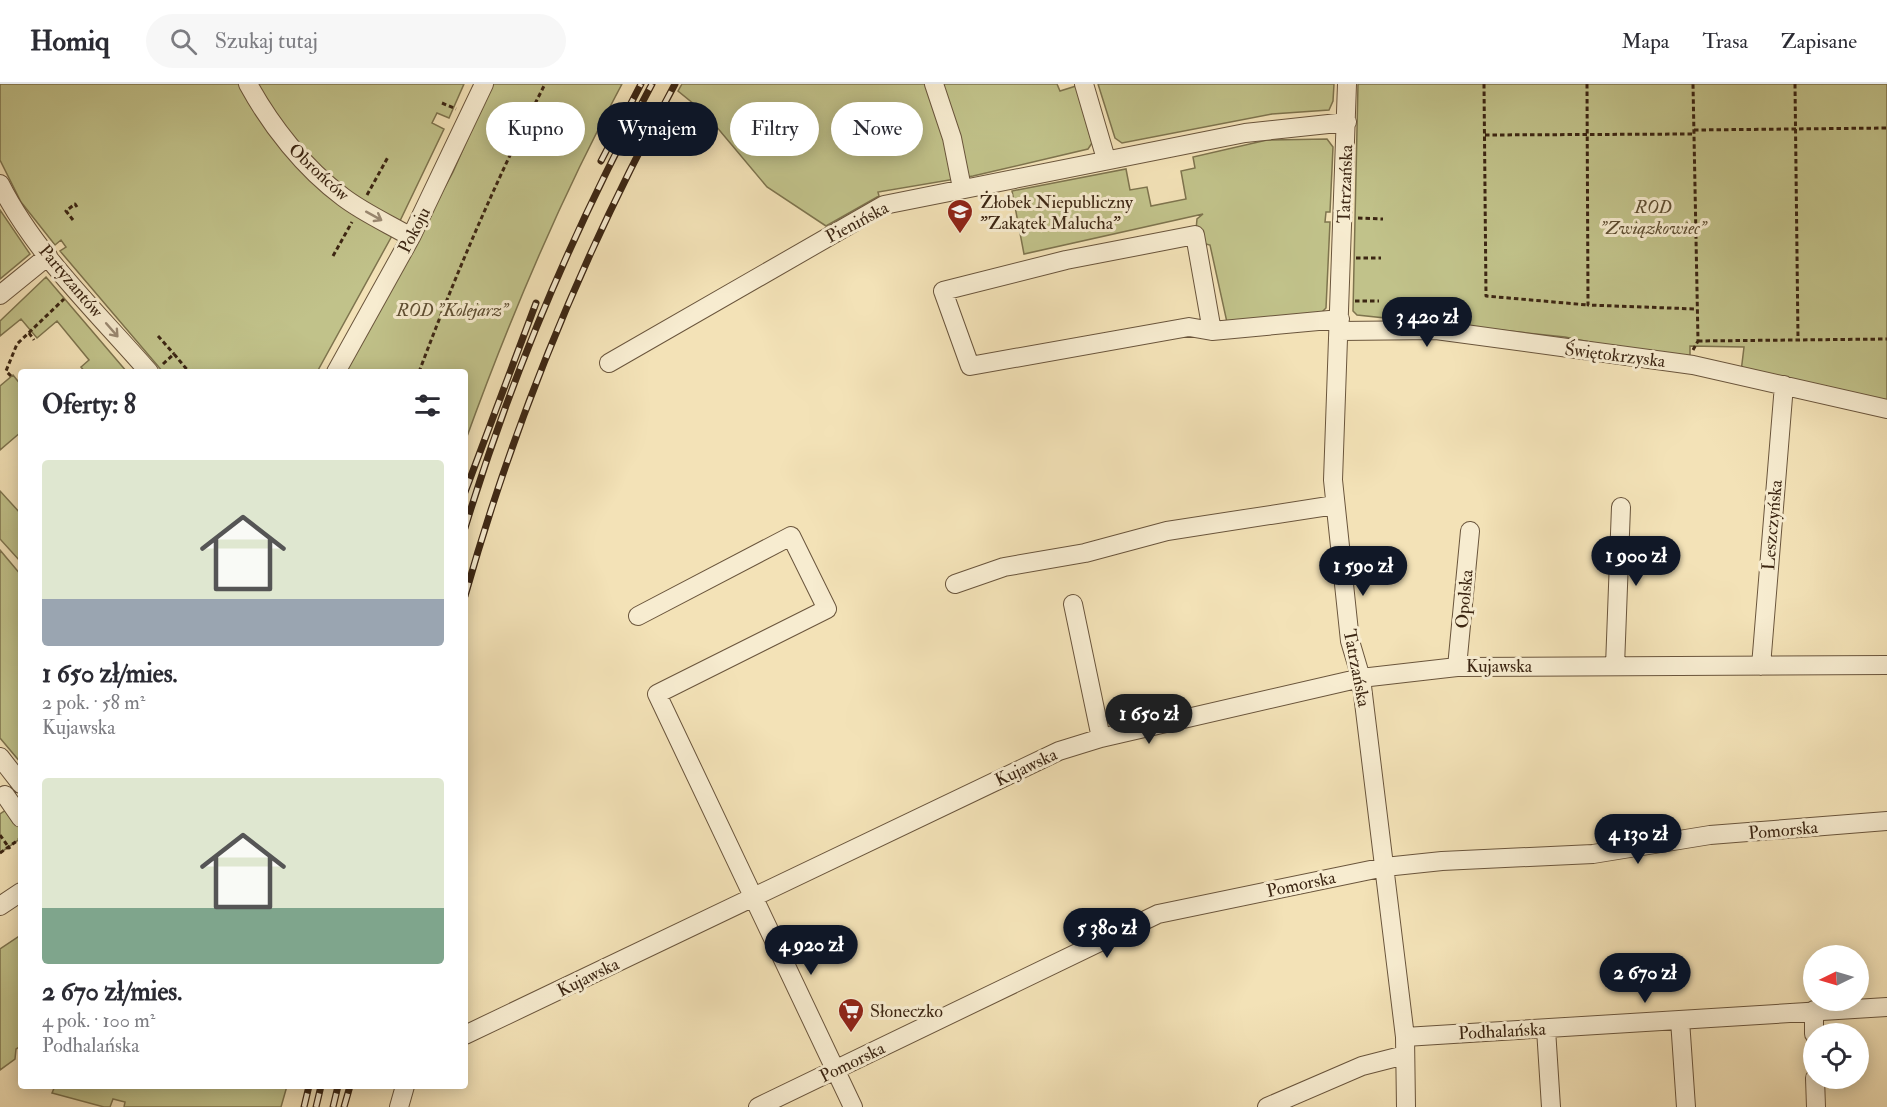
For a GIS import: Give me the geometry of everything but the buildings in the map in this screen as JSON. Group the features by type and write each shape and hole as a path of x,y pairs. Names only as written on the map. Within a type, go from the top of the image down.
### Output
{"street":[{"name":"Obrońców","path":"248,84 271,123 326,182 355,205 411,237"},
{"name":"Pokoju","path":"338,369 411,237 484,84"},
{"path":"934,84 952,138 962,188"},
{"path":"1084,84 1106,159"},
{"name":"Tatrzańska","path":"1347,84 1344,318 1335,392 1335,506 1350,641 1361,678 1385,867 1405,1046 1406,1107"},
{"name":"Pienińska","path":"609,363 884,205 1106,159 1271,129 1347,122"},
{"name":"Partyzantów","path":"0,184 15,210 48,256 155,369"},
{"name":"Świętokrzyska","path":"1212,331 1194,235 1066,260 944,291 969,366 1189,327 1212,331 1344,318 1693,365 1887,409"},
{"path":"0,295 48,256"},
{"name":"Leszczyńska","path":"1761,666 1784,385"},
{"path":"955,584 1004,567 1085,553 1167,531 1335,506"},
{"path":"1615,666 1621,507"},
{"name":"Opolska","path":"1457,667 1470,531"},
{"path":"638,616 791,536 827,609 657,694 853,1107"},
{"path":"1073,604 1101,738"},
{"name":"Kujawska","path":"468,1034 1059,751 1101,738 1361,678 1457,667 1887,665"},
{"path":"0,757 18,780"},
{"path":"18,786 2,797 18,815"},
{"name":"Pomorska","path":"758,1107 1158,914 1385,867 1442,861 1593,854 1710,835 1887,821"},
{"path":"0,906 18,894"},
{"name":"Podhalańska","path":"1869,1008 1887,1007"},
{"name":"Podhalańska","path":"1267,1107 1405,1046 1546,1029 1803,1011"},
{"path":"1680,1020 1686,1107"},
{"path":"1546,1029 1551,1107"},
{"path":"399,1107 404,1089"},
{"path":"1815,1089 1816,1107"}],"path":[{"path":"420,369 472,236 502,168 545,84"},
{"path":"1484,84 1486,296 1588,305 1696,309"},
{"path":"1587,84 1588,305"},
{"path":"1693,84 1698,341"},
{"path":"1795,84 1798,339"},
{"path":"442,103 458,109"},
{"path":"1485,135 1887,128"},
{"path":"363,204 388,157"},
{"path":"73,220 66,211 75,204 77,207"},
{"path":"1353,212 1353,218 1383,219"},
{"path":"333,256 357,214"},
{"path":"1352,250 1352,258 1381,258"},
{"path":"11,376 6,371 17,344 69,294"},
{"path":"1344,318 1350,301 1379,301"},
{"path":"29,333 34,340"},
{"path":"158,336 186,369"},
{"path":"1693,365 1693,346 1698,341 1887,339"},
{"path":"155,369 174,354"},
{"path":"0,835 9,848"},
{"path":"0,853 18,840"}],"green space":[{"path":"0,84 241,84 257,113 393,234 319,369 160,369 60,251 66,247 61,240 55,245 21,202 0,160"},
{"path":"255,84 464,84 449,118 437,113 432,123 444,129 399,223 344,191 297,144"},
{"name":"ROD \"Kolejarz\"","path":"492,84 622,84 612,102 597,102 597,131 537,260 468,434 468,369 347,369 453,172"},
{"path":"682,84 1057,84 1060,91 1076,86 1092,143 1088,149 973,176 878,192 879,196 826,226 767,187 741,156 819,156 819,102 730,102 730,143 718,129 718,102 692,102 678,91"},
{"path":"1098,84 1334,84 1333,101 1329,110 1272,114 1122,143 1115,138"},
{"name":"ROD \"Związkowiec\"","path":"1358,84 1887,84 1887,400 1741,372 1744,347 1690,346 1690,362 1565,337 1357,315 1353,311"},
{"path":"1327,139 1333,147 1330,212 1326,212 1325,222 1330,222 1326,308 1320,314 1228,327 1210,245 1202,243 1196,230 1197,219 1203,214 1024,254 1012,191 1126,169 1130,190 1147,187 1151,206 1186,199 1181,171 1195,168 1193,157 1267,140"},
{"path":"0,210 30,254 0,279"},
{"path":"46,277 124,369 83,369 81,367 89,360 57,321 37,338 21,319 0,336 0,321"},
{"path":"13,375 18,381 18,435 0,450 0,386"},
{"path":"0,491 18,511 18,559 0,539"},
{"path":"0,550 18,571 18,759 0,738"},
{"path":"12,806 18,814 18,840 0,853 0,814"},
{"path":"18,937 18,1048 15,1059 0,1070 0,949"},
{"path":"54,1089 286,1089 281,1107 124,1107 125,1102 113,1099 110,1107 104,1107 52,1093"}],"railway":[{"path":"601,161 641,84"},
{"path":"468,518 503,413 547,301 597,191 652,84"},
{"path":"468,586 530,398 556,334 612,207 675,84"},
{"path":"468,484 536,303"},
{"path":"304,1107 308,1089"},
{"path":"316,1107 320,1089"},
{"path":"333,1107 337,1089"},
{"path":"344,1107 349,1089"}],"place":[{"name":"Żłobek Niepubliczny \"Zakątek Malucha\"","path":"960,235"},
{"name":"Słoneczko","path":"851,1034"}]}
